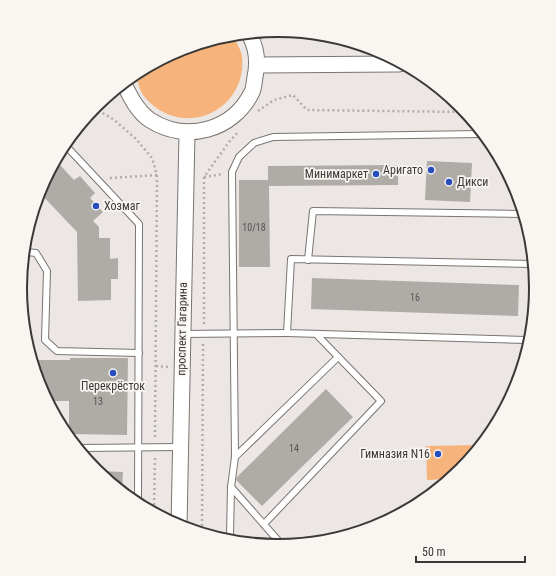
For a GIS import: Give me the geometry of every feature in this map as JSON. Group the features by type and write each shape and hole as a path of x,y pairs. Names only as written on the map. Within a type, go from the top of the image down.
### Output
{"street":[{"path":"127,88 135,104 149,119 167,129 187,133 214,128 237,114 252,92 257,65 254,43 251,39"},
{"path":"257,65 391,64"},
{"name":"проспект Гагарина","path":"179,519 187,133"}],"lane":[{"path":"230,534 231,487 234,457 232,172 239,157 254,143 273,137 476,134"},
{"path":"69,149 139,224 138,496"},
{"path":"308,260 313,211 518,214"},
{"path":"30,252 36,253 47,271 45,340 57,351 139,353"},
{"path":"287,333 291,260 528,264"},
{"path":"182,334 287,333 523,340"},
{"path":"264,524 381,401 316,334"},
{"path":"234,457 338,357"},
{"path":"85,448 180,447"},
{"path":"231,487 277,539"}],"path":[{"path":"256,113 274,100 293,95 307,110 456,112"},
{"path":"202,527 204,177 229,142 240,130"},
{"path":"204,177 232,172"},
{"path":"97,179 157,175"}],"shaded area":[{"path":"236,41 242,56 242,71 238,85 231,97 221,107 210,114 196,118 182,118 167,114 148,101 142,93 137,80 167,63 197,50"},
{"path":"474,445 440,479 427,480 426,446"}],"building":[{"name":"Дикси","path":"427,161 472,163 470,202 425,200"},
{"path":"60,165 74,180 80,176 95,193 90,198 103,212 93,221 99,227 99,238 110,238 110,259 118,258 118,279 111,279 111,300 78,301 77,232 44,197"},
{"path":"398,165 398,185 269,186 270,267 239,267 239,180 268,180 268,166"},
{"path":"312,278 519,285 518,316 311,309"},
{"path":"70,358 128,358 127,435 74,434 69,427 69,401 54,401 40,369 38,360 70,360"},
{"path":"326,389 353,417 262,506 236,480 237,477"},
{"path":"107,471 123,472 122,485"}],"place":[{"name":"Аригато","path":"431,170"},
{"name":"Минимаркет","path":"376,174"},
{"name":"Дикси","path":"449,182"},
{"name":"Хозмаг","path":"96,206"},
{"name":"Перекрёсток","path":"113,373"},
{"name":"Гимназия N16","path":"438,454"}]}
